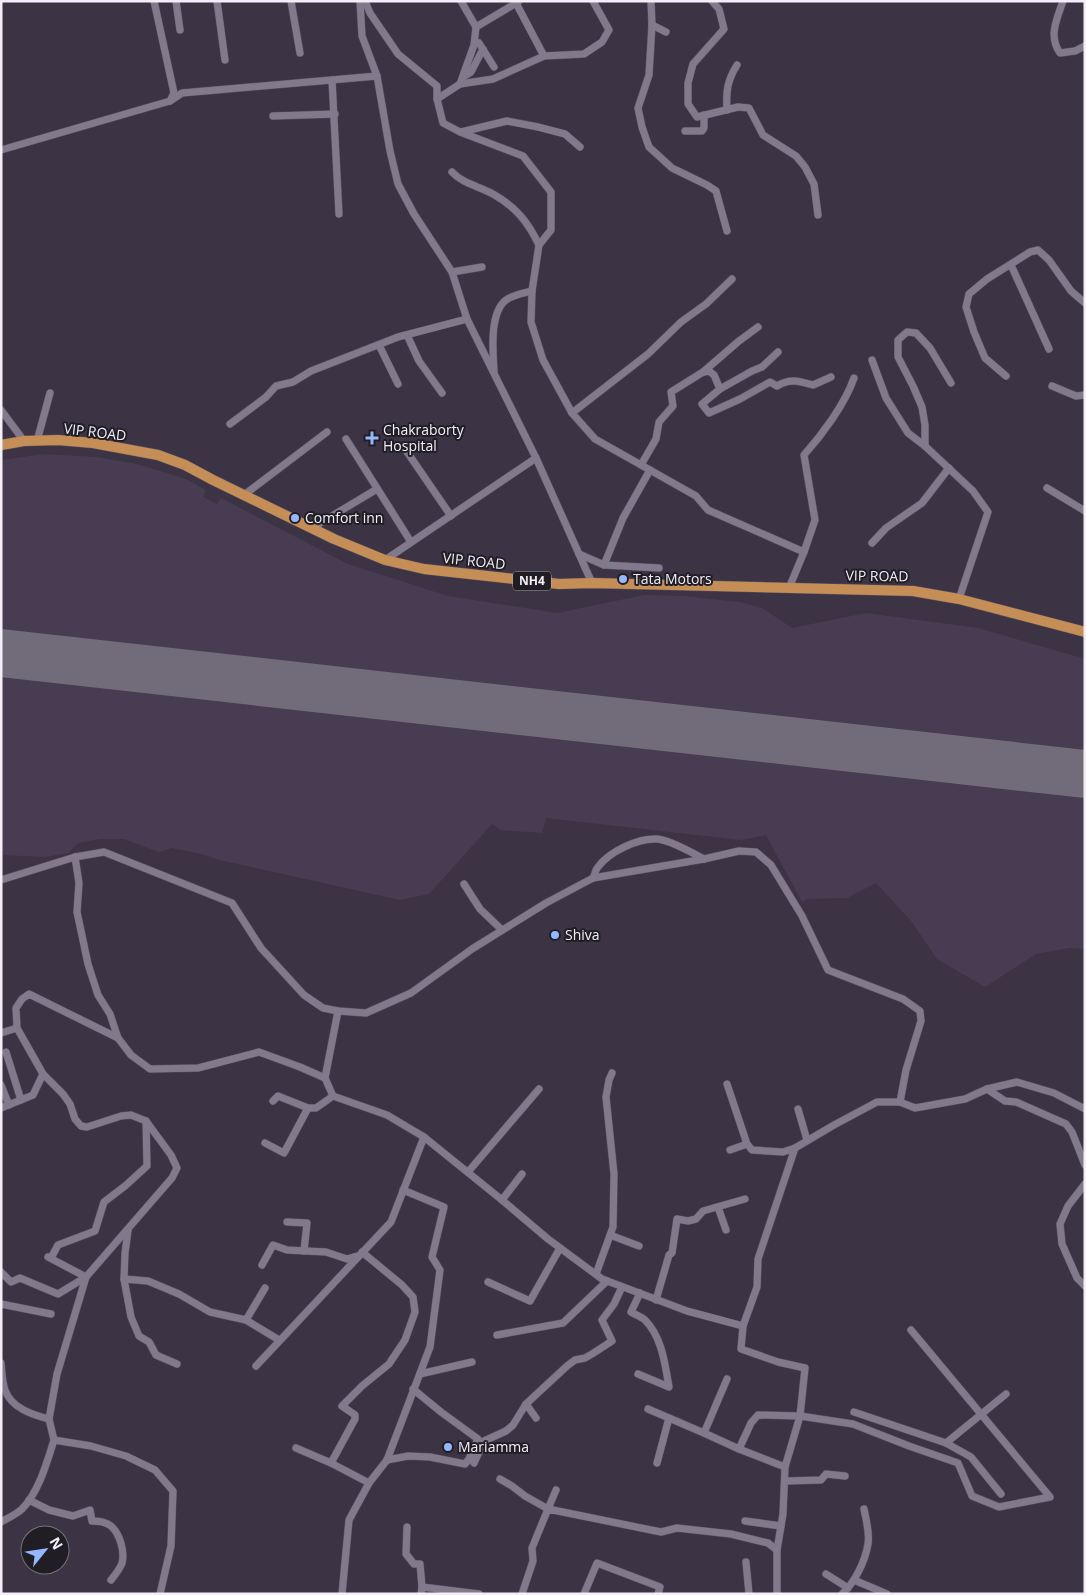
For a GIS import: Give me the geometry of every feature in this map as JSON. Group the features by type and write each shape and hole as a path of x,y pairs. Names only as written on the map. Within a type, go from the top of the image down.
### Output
{"highway":[{"name":"VIP ROAD","path":"1,445 24,441 58,440 93,443 158,455 185,465 244,496 334,539 385,560 424,569 559,584 592,582 913,591 959,598 1085,632"}],"street":[{"path":"154,1 174,93 170,101"},
{"path":"176,1 180,30"},
{"path":"217,1 225,60"},
{"path":"291,1 300,53"},
{"path":"360,1 362,36 377,76 390,151 398,184 414,214 452,272 467,319 536,458 592,582"},
{"path":"365,1 370,13 398,54 437,86 436,99 443,124 523,156 551,192 551,230 539,246 532,291 530,322 543,360 572,413 595,439 696,496 708,510 804,552"},
{"path":"461,1 476,27 474,45 462,81"},
{"path":"462,81 492,79 544,56 584,54 602,42 608,30 593,1"},
{"path":"651,1 652,25 649,75 638,108 642,127 650,147 672,168 716,191 727,232"},
{"path":"712,1 719,9 724,29 693,64 688,83 688,104 697,117 738,107 749,108 763,135 796,156 805,167 814,184 818,215"},
{"path":"1063,1 1054,29 1055,45 1060,53 1075,51 1085,46"},
{"path":"476,27 518,2 544,56"},
{"path":"652,25 666,32"},
{"path":"436,99 462,81 471,72 481,46 494,67"},
{"path":"727,110 726,96 729,77 737,65"},
{"path":"1,150 170,101 182,93 377,76"},
{"path":"332,80 339,214"},
{"path":"273,116 335,114"},
{"path":"685,131 702,131 704,128 704,115"},
{"path":"460,132 507,121 565,134 580,147"},
{"path":"452,172 458,179 493,194 516,209 530,226 539,246"},
{"path":"1006,376 985,358 966,307 968,294 987,279 1030,252 1038,250 1049,260 1071,291 1085,303"},
{"path":"1011,265 1049,349"},
{"path":"452,272 482,268"},
{"path":"572,413 648,354 681,322 706,304 732,279"},
{"path":"495,375 492,342 498,312 505,301 532,291"},
{"path":"230,424 266,397 276,386 293,382 311,371 379,345 467,319"},
{"path":"641,465 656,439 659,422 672,406 672,392 703,372 758,327"},
{"path":"925,446 925,425 922,408 914,386 898,357 898,340 907,332 916,333 930,348 951,383"},
{"path":"408,335 419,361 442,393"},
{"path":"379,345 398,384"},
{"path":"778,352 762,367 720,389 702,404 709,413 740,399 770,382 777,386 787,380 814,385 831,377"},
{"path":"872,360 886,398 908,433 925,446 973,491 988,512 959,598"},
{"path":"703,372 709,371 714,375 720,389"},
{"path":"790,588 815,520 804,455 814,444 849,392 854,378"},
{"path":"1052,386 1076,396 1085,395"},
{"path":"37,441 50,393"},
{"path":"1,410 24,441"},
{"path":"244,496 327,432"},
{"path":"346,439 411,542"},
{"path":"404,446 451,516"},
{"path":"385,560 536,458"},
{"path":"872,543 886,528 922,503 949,468"},
{"path":"604,565 623,518 650,470"},
{"path":"1047,488 1085,511"},
{"path":"312,528 377,489"},
{"path":"579,554 604,565 659,568"},
{"path":"593,878 597,868 612,853 635,842 657,839 682,847 704,859"},
{"path":"1,880 75,857 104,852 232,903 261,948 304,995 323,1008 366,1013 411,993 502,930 546,903 593,878 704,859 739,851 756,852 776,873 802,916 828,970 903,999 920,1011 921,1021 906,1070 900,1102"},
{"path":"75,857 79,883 77,912 88,964 98,994 110,1014 118,1038 132,1055 150,1069 198,1068 259,1052 325,1078"},
{"path":"464,884 480,909 502,930"},
{"path":"1,1272 11,1282 20,1278 58,1294 86,1277 172,1178 177,1168 172,1155 146,1121 131,1115 121,1116 88,1127 81,1126 75,1119 70,1104 63,1094 42,1074 17,1028 16,1008 22,999 29,994 118,1038"},
{"path":"338,1011 325,1078 333,1096 387,1115 424,1137 560,1248 607,1281 687,1311 743,1326"},
{"path":"1,1033 17,1028"},
{"path":"6,1052 21,1100"},
{"path":"596,1274 613,1227 614,1174 606,1097 612,1073"},
{"path":"1,1085 3,1106 33,1095 42,1074"},
{"path":"727,1084 747,1144 752,1150 783,1152 795,1148 877,1102 900,1102 915,1108 965,1099 987,1089 1017,1082 1054,1093 1085,1109"},
{"path":"468,1172 539,1089"},
{"path":"987,1089 1005,1101 1016,1102 1066,1124 1072,1132 1085,1165"},
{"path":"272,1101 278,1096 308,1108 316,1108 333,1096"},
{"path":"265,1143 284,1153 308,1108"},
{"path":"798,1109 807,1140"},
{"path":"86,1277 50,1257 58,1245 95,1231 104,1202 126,1186 147,1166 146,1121"},
{"path":"256,1366 390,1222 424,1137"},
{"path":"730,1150 747,1144"},
{"path":"777,1594 778,1550 785,1467 800,1416 805,1368 778,1362 741,1349 743,1326 757,1287 758,1259 795,1148"},
{"path":"502,1200 522,1174"},
{"path":"1085,1184 1068,1206 1060,1224 1062,1244 1076,1278 1085,1286"},
{"path":"342,1594 349,1520 369,1483 387,1460 430,1347 435,1320 436,1292 440,1270 432,1257 444,1207 403,1190"},
{"path":"656,1300 669,1255 672,1253 677,1219 688,1221 696,1219 703,1211 745,1199"},
{"path":"718,1206 726,1230"},
{"path":"287,1222 307,1223 304,1251"},
{"path":"132,1224 127,1233 124,1279 131,1317 139,1336 148,1342 156,1355 177,1364"},
{"path":"610,1236 639,1246"},
{"path":"262,1265 273,1245 287,1250 326,1252 347,1259 360,1254"},
{"path":"488,1282 530,1301 560,1248"},
{"path":"331,1463 355,1419 355,1415 342,1406 362,1386 389,1364 405,1340 415,1312 413,1297 402,1285 360,1254"},
{"path":"1,1522 22,1509 35,1491 43,1472 54,1440 49,1419 57,1374 86,1277"},
{"path":"124,1279 148,1281 179,1294 210,1312 246,1320 280,1340"},
{"path":"497,1335 563,1323 607,1281"},
{"path":"474,1463 484,1441 506,1431 513,1425 526,1404 575,1360 585,1358 612,1342 602,1320 614,1304 622,1287"},
{"path":"246,1320 265,1288"},
{"path":"638,1374 669,1387 663,1356 656,1335 644,1320 631,1312 640,1294"},
{"path":"1,1304 52,1314"},
{"path":"739,1448 751,1423 758,1415 800,1416 853,1424 958,1463 972,1496 999,1507 1050,1497 910,1330"},
{"path":"420,1374 472,1362"},
{"path":"1,1363 5,1390 9,1397 17,1406 32,1414 49,1419"},
{"path":"704,1433 727,1379"},
{"path":"387,1460 408,1456 430,1457 465,1464 478,1438 441,1412 413,1388"},
{"path":"946,1443 1006,1394"},
{"path":"526,1404 536,1418"},
{"path":"648,1409 785,1467"},
{"path":"854,1412 946,1443 971,1458 1001,1494"},
{"path":"657,1463 668,1418"},
{"path":"54,1440 91,1446 126,1456 155,1470 173,1491 171,1546 160,1594"},
{"path":"296,1448 331,1463 369,1483"},
{"path":"785,1481 821,1480 826,1474 845,1476"},
{"path":"500,1479 548,1509 661,1532 677,1528 731,1534 768,1543 778,1550"},
{"path":"522,1594 533,1561 532,1548 556,1490"},
{"path":"28,1500 50,1510 72,1516 90,1510 92,1521 111,1526 119,1539 123,1554 121,1565 111,1580"},
{"path":"826,1574 845,1591 854,1580 864,1560 868,1543 864,1509"},
{"path":"745,1521 781,1526"},
{"path":"407,1527 406,1554 414,1564 420,1564 421,1590 479,1594"},
{"path":"746,1562 748,1594"},
{"path":"584,1594 597,1563 660,1587 658,1594"},
{"path":"854,1580 888,1594"}],"shaded area":[{"path":"45,454 96,457 137,464 186,479 206,490 203,497 217,504 221,498 348,564 448,596 557,613 644,595 683,596 739,602 762,608 792,628 866,613 978,628 1085,659 1085,949 1069,948 1036,954 985,987 937,959 912,922 876,883 847,898 807,899 802,902 766,835 741,840 546,818 542,833 501,830 492,824 429,894 400,900 172,848 159,852 124,839 100,839 78,843 68,853 44,857 3,855 1,850 1,460"}],"runway":[{"path":"1,653 1085,774"}],"place":[{"name":"Chakraborty Hospital","path":"372,438"},
{"name":"Comfort inn","path":"295,518"},
{"name":"Tata Motors","path":"623,579"},
{"name":"Shiva","path":"555,935"},
{"name":"Mariamma","path":"448,1447"}]}
